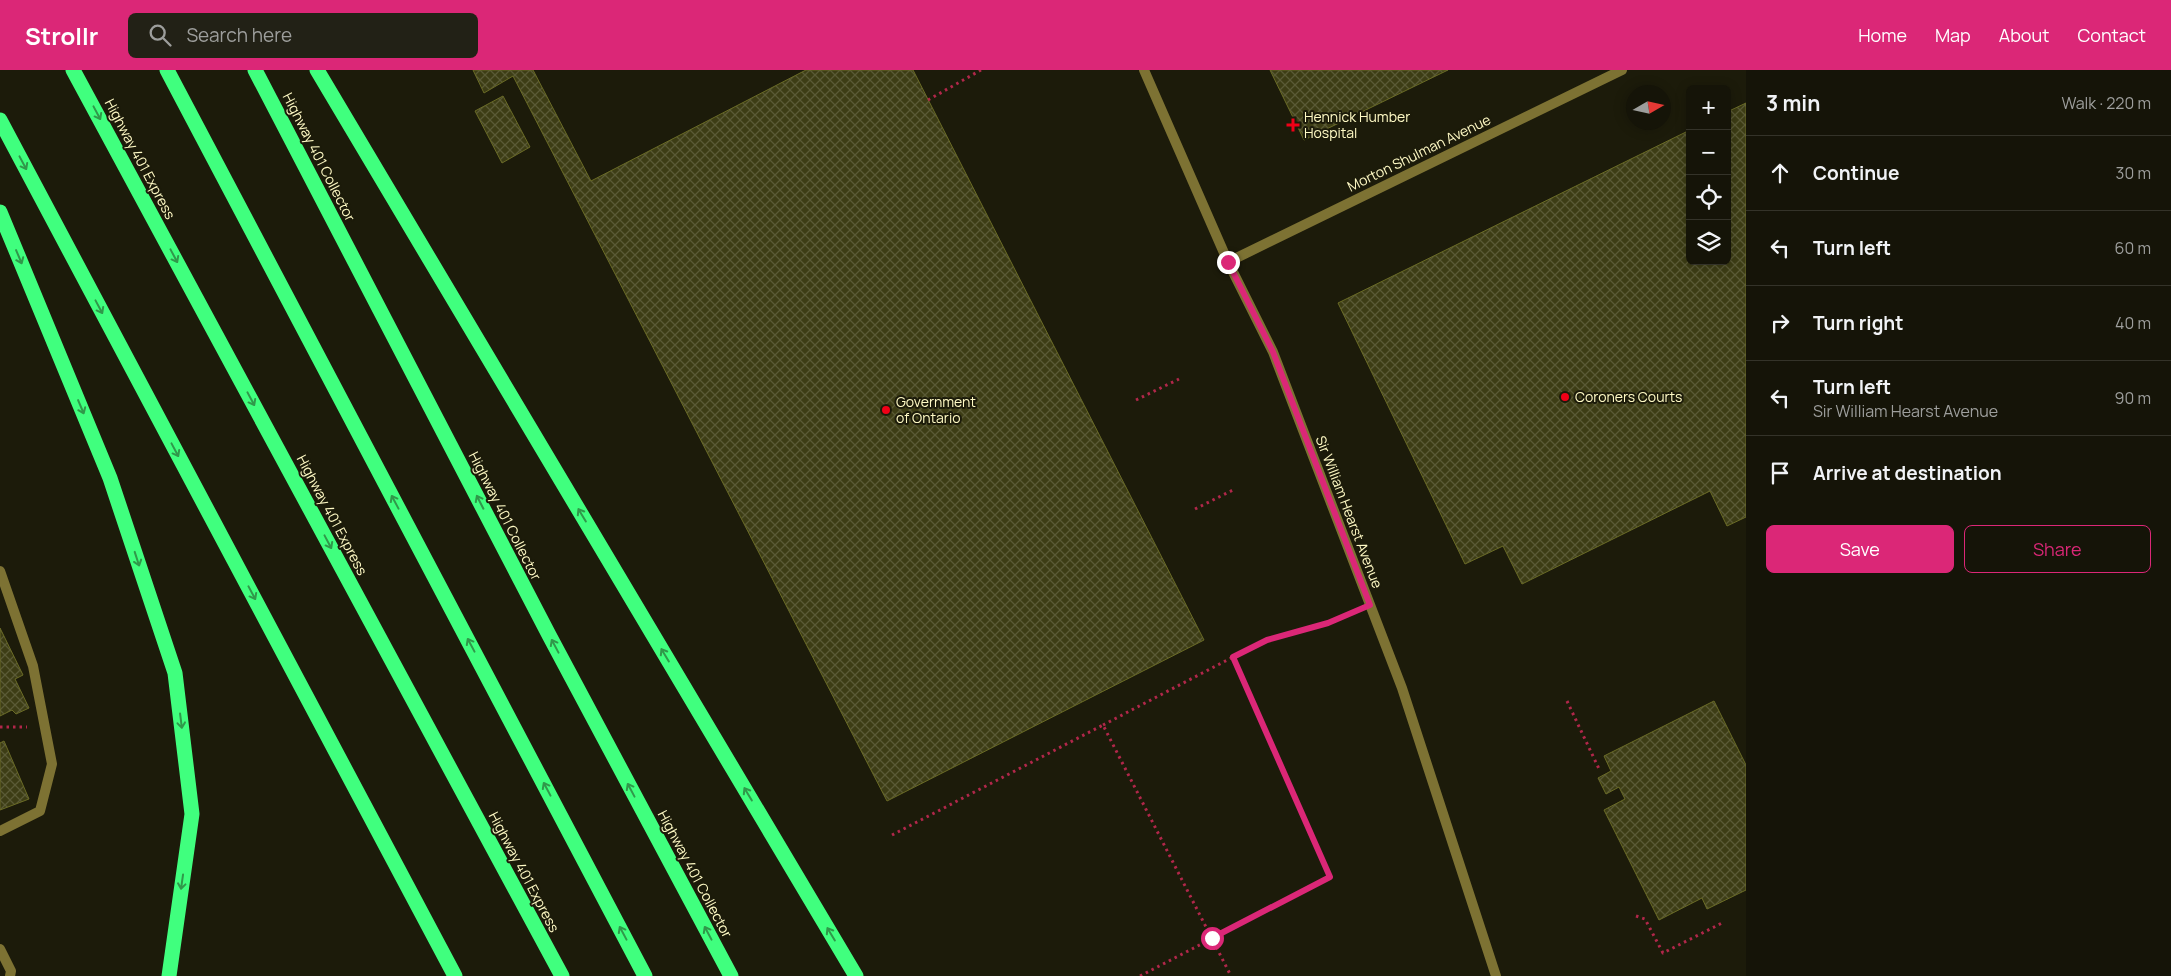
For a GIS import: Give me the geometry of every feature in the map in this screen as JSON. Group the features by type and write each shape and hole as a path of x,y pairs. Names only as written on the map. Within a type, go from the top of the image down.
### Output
{"highway":[{"name":"Highway 401 Express","path":"73,70 562,976"},
{"path":"167,70 645,976"},
{"name":"Highway 401 Collector","path":"255,70 544,626 731,976"},
{"path":"317,70 856,976"},
{"path":"0,120 455,976"},
{"path":"0,212 110,478 175,673 192,814 169,976"}],"street":[{"name":"Sir William Hearst Avenue","path":"1144,70 1228,262 1273,352 1405,698 1496,976"},
{"name":"Morton Shulman Avenue","path":"1228,262 1610,73 1622,70"},
{"path":"0,571 33,666 52,764 40,811 0,830"},
{"path":"0,949 11,971 10,976"}],"path":[{"path":"928,100 981,70"},
{"path":"1136,400 1179,379"},
{"path":"1195,510 1235,490"},
{"path":"892,834 1267,640 1328,623 1370,605"},
{"path":"1140,976 1330,877 1233,657"},
{"path":"1567,701 1600,771"},
{"path":"1102,725 1231,976"},
{"path":"0,727 45,728"},
{"path":"1636,916 1645,919 1663,953 1722,923"}],"building":[{"name":"Government of Ontario","path":"473,70 533,70 591,181 806,70 913,70 1204,640 887,801 513,76 484,93"},
{"path":"1270,70 1448,70 1304,140"},
{"path":"503,96 530,147 502,163 475,111"},
{"name":"Coroners Courts","path":"1746,103 1746,517 1727,526 1710,491 1522,584 1503,546 1465,564 1338,303 1686,132 1686,265 1731,265 1731,110"},
{"path":"0,628 23,675 15,679 29,708 16,714 12,710 0,716"},
{"path":"1714,701 1746,765 1746,890 1707,909 1702,898 1659,920 1604,810 1625,799 1619,787 1606,794 1598,778 1611,771 1604,756"},
{"path":"4,741 29,799 0,810 0,743"}],"place":[{"name":"Hennick Humber Hospital","path":"1293,125"},
{"name":"Coroners Courts","path":"1565,397"},
{"name":"Government of Ontario","path":"886,410"}],"route":[{"path":"1212,938 1330,877 1233,657 1267,640 1328,623 1370,605 1273,352 1228,262"}]}
